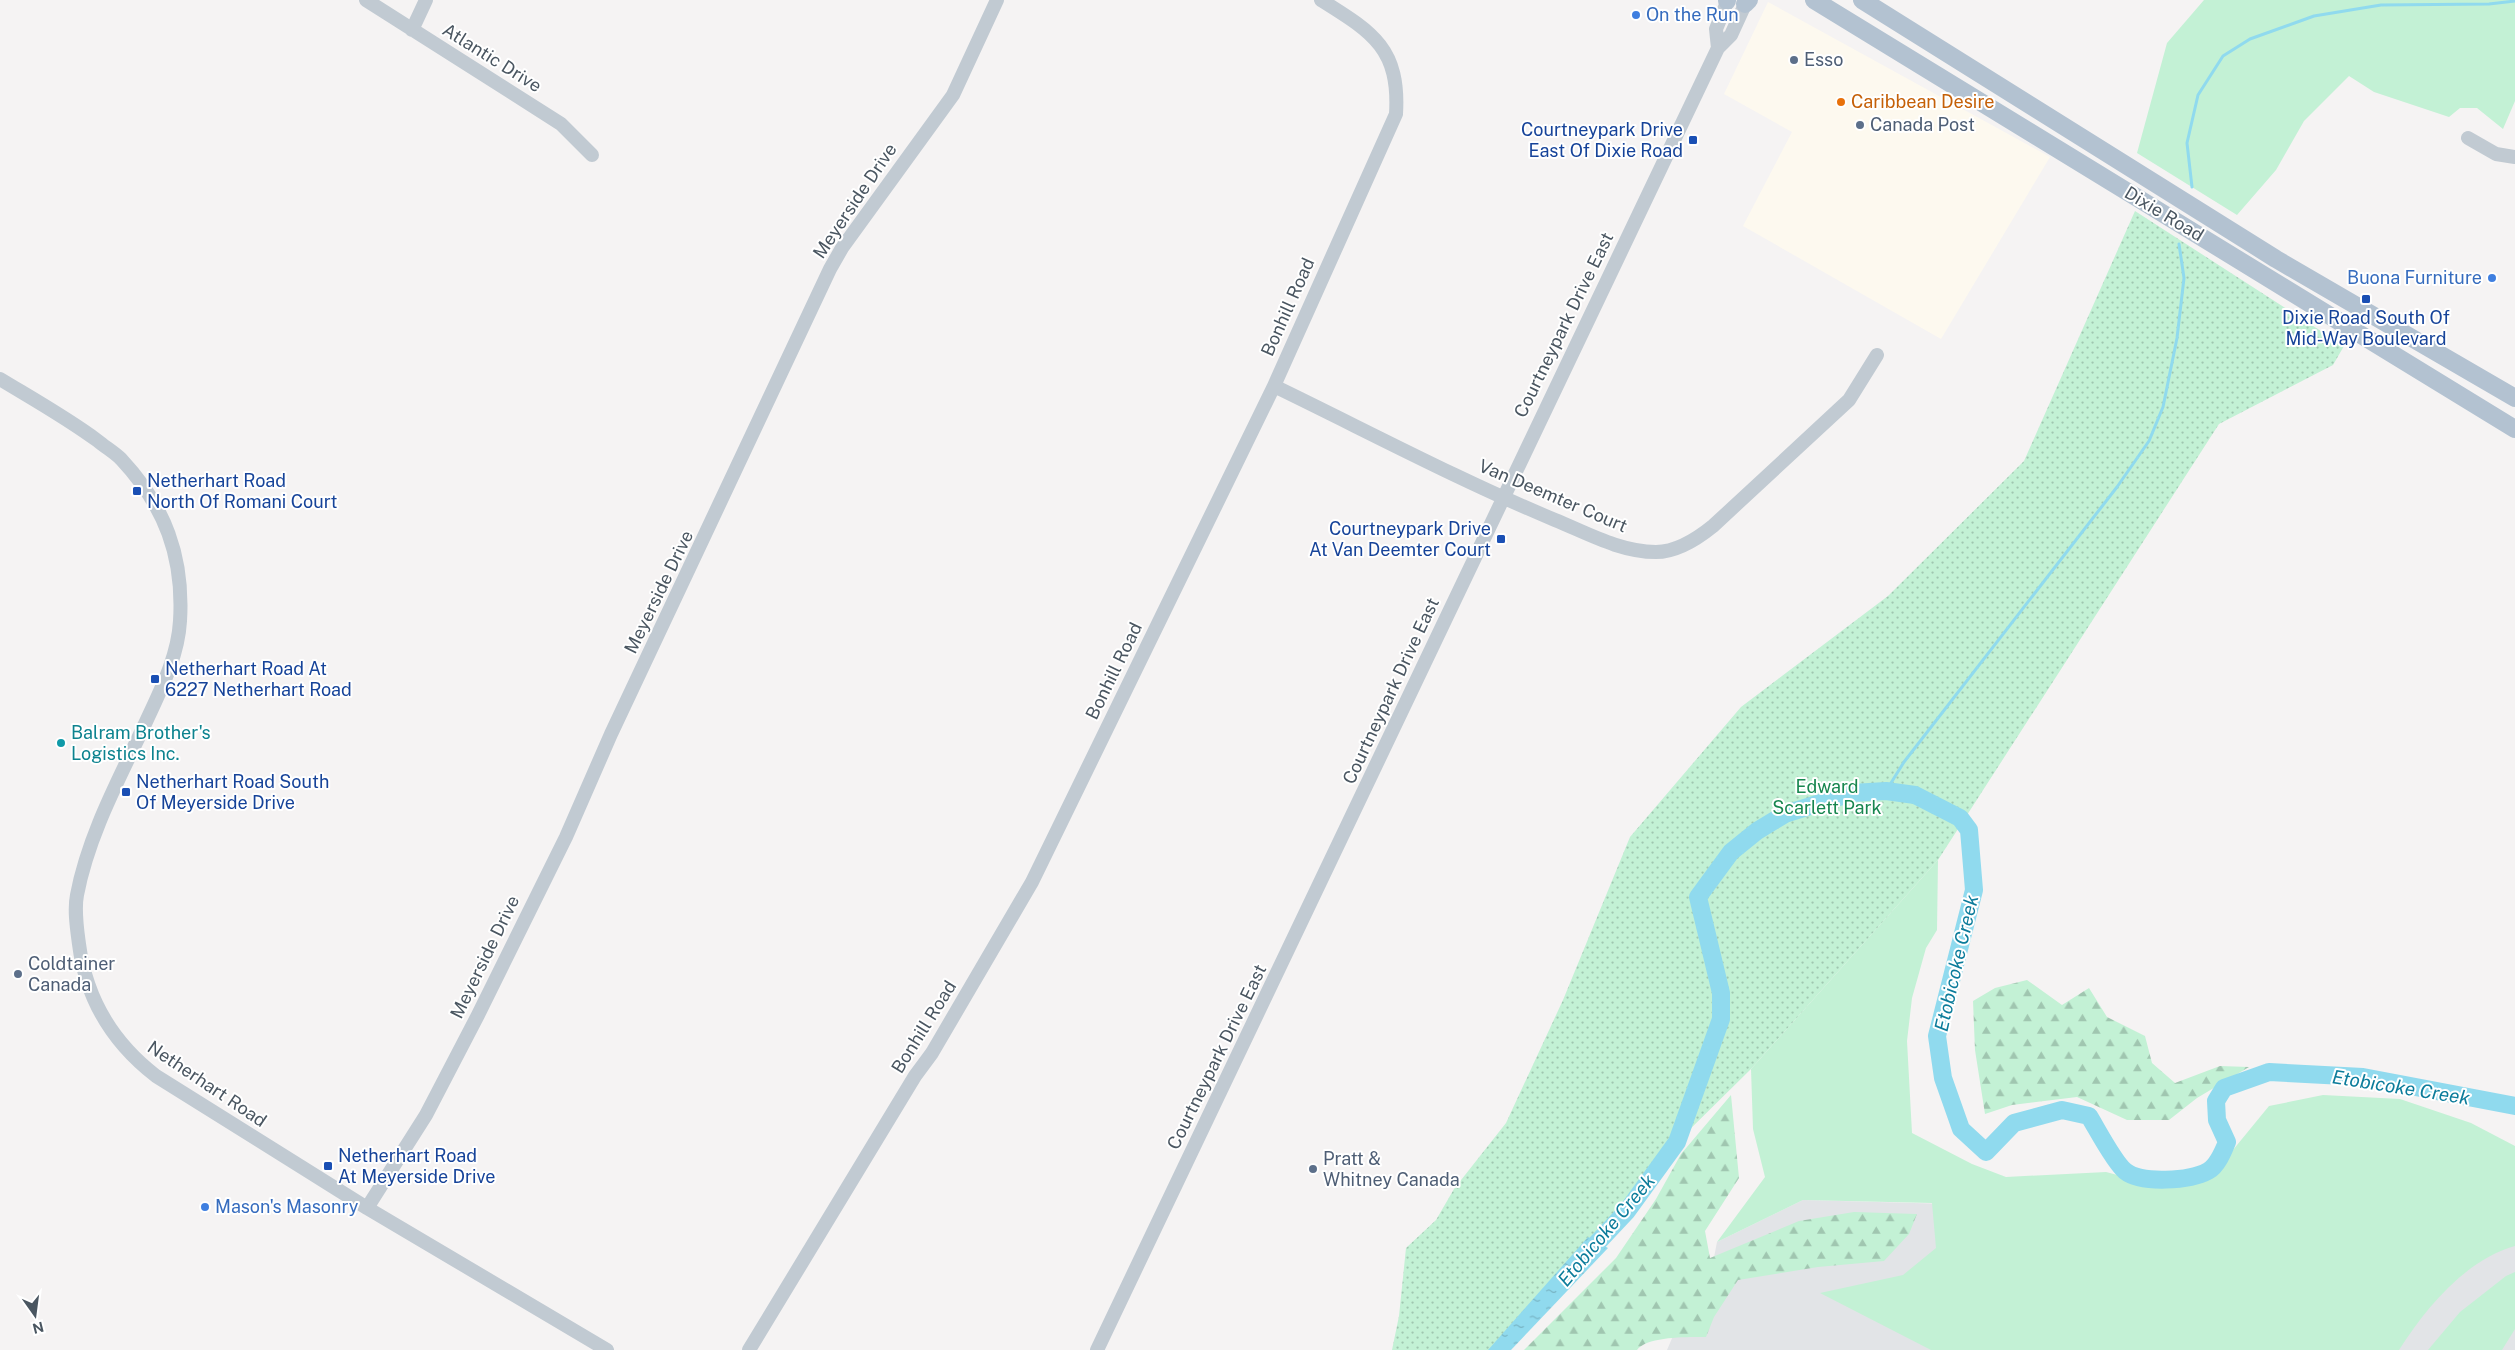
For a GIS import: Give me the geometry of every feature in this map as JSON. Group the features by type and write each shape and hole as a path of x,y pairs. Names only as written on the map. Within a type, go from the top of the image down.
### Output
{"main road":[{"name":"Dixie Road","path":"1814,0 2515,429"},
{"name":"Dixie Road","path":"1862,0 2276,259 2515,398"},
{"path":"2146,203 2158,185"},
{"path":"2265,276 2276,259"}],"street":[{"name":"Atlantic Drive","path":"366,0 561,124 592,155"},
{"path":"412,30 426,0"},
{"name":"Meyerside Drive","path":"367,1208 426,1115 566,837 611,734 830,270 847,241 953,94 997,0"},
{"name":"Bonhill Road","path":"749,1350 915,1076 932,1053 1032,882 1274,386 1396,114 1398,88 1393,67 1382,48 1364,27 1321,0"},
{"name":"Courtneypark Drive East","path":"1718,48 1716,30 1728,0"},
{"name":"Courtneypark Drive East","path":"1098,1350 1390,739 1502,497 1718,48 1731,35 1747,1"},
{"path":"2468,138 2496,154 2515,157"},
{"name":"Van Deemter Court","path":"1274,386 1502,497 1616,546 1657,552 1678,548 1698,538 1713,526 1849,400 1877,355"},
{"name":"Netherhart Road","path":"0,379 82,429 120,458 145,489 162,515 175,548 180,588 180,622 173,659 98,830 84,868 77,897 76,928 86,984 101,1015 134,1059 156,1076 367,1208 607,1350"}],"shaded area":[{"path":"1768,2 2050,157 1941,339 1743,226 1792,132 1724,94"},
{"path":"1803,1200 2515,1219 2515,1350 1667,1350 1673,1336 1702,1319 1717,1242"}],"green space":[{"path":"2204,0 2515,0 2515,101 2503,129 2477,108 2460,108 2449,117 2374,92 2349,76 2304,121 2276,170 2237,215 2137,153 2167,43"},
{"name":"Edward Scarlett Park","path":"2135,211 2344,346 2333,365 2219,424 1938,860 1751,1069 1677,1142 1627,1211 1498,1350 1392,1350 1399,1316 1406,1248 1436,1220 1454,1189 1506,1123 1563,1000 1630,837 1741,707 1888,596 2024,461"},
{"path":"1938,860 1937,930 1926,948 1912,998 1907,1041 1912,1133 1972,1164 2006,1177 2106,1172 2167,1188 2219,1167 2269,1106 2323,1095 2400,1099 2471,1123 2515,1146 2515,1246 2480,1262 2463,1274 2434,1302 2399,1350 1931,1350 1820,1293 1903,1275 1936,1248 1932,1203 1803,1200 1717,1242 1765,1177 1753,1129 1751,1069"},
{"path":"2027,980 2062,1005 2089,988 2107,1017 2145,1036 2152,1063 2175,1083 2220,1066 2249,1067 2197,1098 2169,1120 2127,1120 2077,1097 2012,1105 1985,1114 1975,1050 1973,1001 1995,988"},
{"path":"1731,1095 1739,1178 1705,1231 1710,1258 1799,1221 1854,1212 1917,1214 1909,1234 1884,1261 1818,1267 1738,1280 1714,1317 1706,1337 1679,1337 1659,1340 1642,1345 1637,1350 1524,1350 1616,1258 1656,1199 1681,1154"},
{"path":"2515,1272 2515,1329 2502,1350 2428,1350 2460,1312 2506,1276"}],"water":[{"name":"Etobicoke Creek","path":"1588,1237 1608,1248 1511,1350 1488,1350"}],"waterway":[{"path":"2192,187 2187,143 2198,95 2223,56 2250,39 2314,16 2381,5 2489,4 2515,1"},
{"path":"1886,791 1904,762 2117,487 2149,441 2163,407 2177,338 2184,278 2179,244"},
{"name":"Etobicoke Creek","path":"1581,1260 1627,1211 1677,1142 1721,1019 1721,993 1698,897 1731,852 1757,831 1785,814 1852,793 1886,791 1915,795 1960,818 1969,830 1974,890 1937,1036 1943,1078 1961,1129 1986,1152 2014,1123 2062,1110 2089,1116 2121,1167 2132,1175 2142,1178 2166,1180 2190,1177 2208,1171 2214,1166 2227,1142 2217,1120 2216,1101 2224,1088 2269,1072 2363,1077 2515,1106"}],"place":[{"name":"On the Run","path":"1636,15"},
{"name":"Esso","path":"1794,60"},
{"name":"Caribbean Desire","path":"1841,102"},
{"name":"Canada Post","path":"1860,125"},
{"name":"Courtneypark Drive East Of Dixie Road","path":"1693,140"},
{"name":"Buona Furniture","path":"2492,278"},
{"name":"Dixie Road South Of Mid-Way Boulevard","path":"2366,299"},
{"name":"Netherhart Road North Of Romani Court","path":"137,491"},
{"name":"Courtneypark Drive At Van Deemter Court","path":"1501,539"},
{"name":"Netherhart Road At 6227 Netherhart Road","path":"155,679"},
{"name":"Balram Brother's Logistics Inc.","path":"61,743"},
{"name":"Netherhart Road South Of Meyerside Drive","path":"126,792"},
{"name":"Coldtainer Canada","path":"18,974"},
{"name":"Netherhart Road At Meyerside Drive","path":"328,1166"},
{"name":"Pratt & Whitney Canada","path":"1313,1169"},
{"name":"Mason's Masonry","path":"205,1207"}]}
